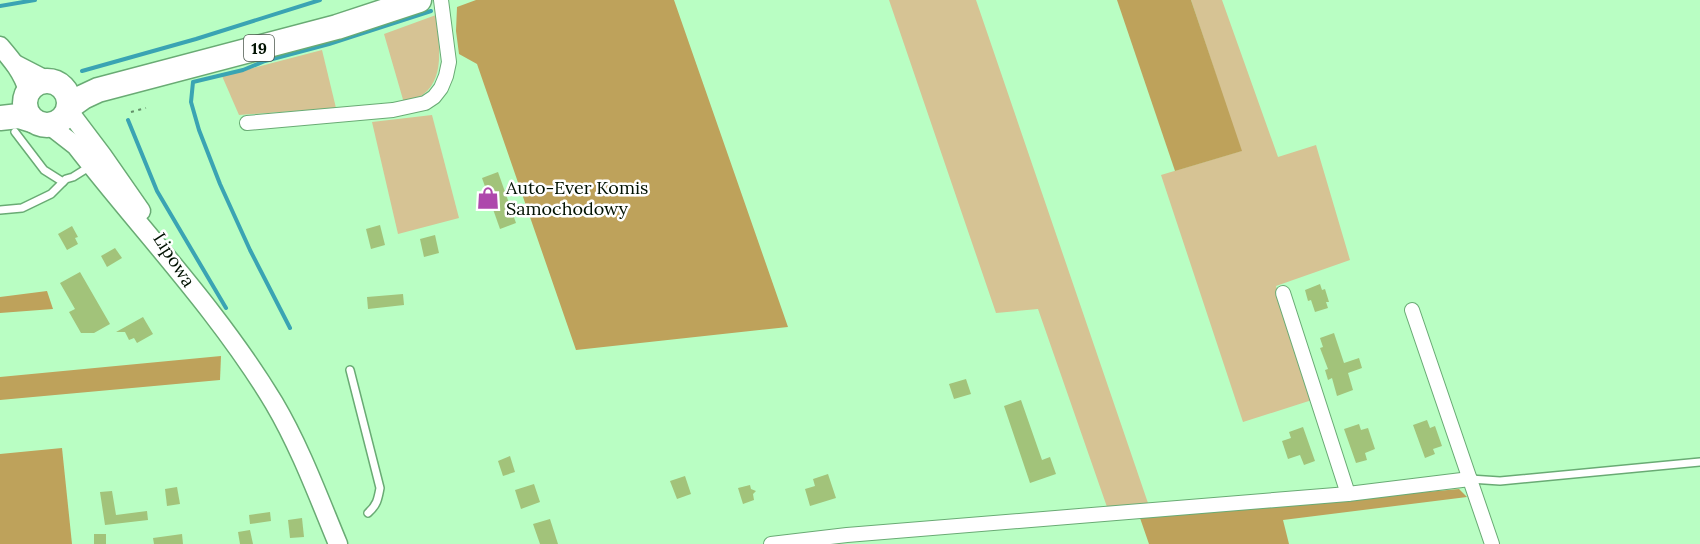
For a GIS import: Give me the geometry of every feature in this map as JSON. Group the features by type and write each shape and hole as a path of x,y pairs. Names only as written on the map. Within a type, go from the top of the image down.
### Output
{"highway":[{"name":"19","path":"36,108 83,91 98,90 337,27 419,0"}],"main road":[{"name":"Lipowa","path":"0,45 15,64 36,108 76,146 97,160 166,247 196,292 227,332 274,403 290,432 304,460 338,544"}],"street":[{"path":"247,123 393,110 425,103 441,88 448,69 441,0"},
{"path":"1283,293 1348,494"},
{"path":"1412,310 1492,544"},
{"path":"771,544 859,534 1348,494 1470,479"}],"lane":[{"path":"36,108 44,170 63,182"},
{"path":"0,210 22,208 51,194 66,179 83,172 97,160"},
{"path":"350,370 380,488 378,501 368,513"},
{"path":"1470,479 1500,481 1700,462"}],"path":[{"path":"131,112 146,108"}],"shaded area":[{"path":"476,0 674,0 788,327 576,350 477,64 459,54 456,31 457,7"},
{"path":"889,0 976,0 1149,506 1107,507 1038,309 996,313"},
{"path":"1117,0 1191,0 1242,151 1175,171"},
{"path":"1191,0 1222,0 1278,157 1316,145 1350,260 1276,286 1312,400 1243,422 1161,175 1241,151"},
{"path":"436,15 439,61 434,82 418,98 404,103 384,34"},
{"path":"322,50 336,108 239,115 222,76"},
{"path":"432,115 459,218 398,234 372,122"},
{"path":"47,291 53,309 0,313 0,297"},
{"path":"221,356 220,380 0,400 0,377"},
{"path":"62,448 72,544 0,544 0,454"},
{"path":"1459,489 1467,497 1283,520 1289,544 1149,544 1140,518"}],"building":[{"path":"498,172 516,223 500,229 482,178"},
{"path":"380,225 385,245 371,249 366,229"},
{"path":"72,226 78,237 75,238 78,244 67,250 58,234"},
{"path":"435,235 439,253 424,257 420,239"},
{"path":"115,248 122,258 107,267 101,256"},
{"path":"80,272 110,324 94,333 81,333 69,312 75,309 60,283"},
{"path":"1320,284 1322,290 1325,289 1329,302 1326,302 1328,308 1315,312 1311,300 1308,301 1305,290"},
{"path":"403,294 404,305 368,309 367,297"},
{"path":"143,317 153,334 137,343 134,338 129,340 125,332 116,332"},
{"path":"1334,333 1344,363 1359,358 1362,368 1348,373 1353,390 1337,396 1332,378 1328,380 1325,370 1328,369 1320,348 1323,347 1320,338"},
{"path":"966,379 971,394 954,399 949,384"},
{"path":"1021,400 1042,460 1050,457 1056,474 1030,483 1004,406"},
{"path":"1427,420 1430,428 1435,426 1442,446 1433,449 1435,454 1425,458 1413,425"},
{"path":"1359,424 1361,430 1368,428 1375,449 1365,453 1367,460 1356,463 1344,429"},
{"path":"1303,427 1315,461 1304,465 1300,455 1288,459 1282,441 1291,438 1289,432"},
{"path":"510,456 515,472 503,476 498,461"},
{"path":"828,474 836,498 810,506 805,489 815,486 813,479"},
{"path":"685,476 691,494 677,499 670,481"},
{"path":"534,484 540,502 521,509 515,490"},
{"path":"750,485 751,489 756,491 753,494 754,500 743,504 738,488"},
{"path":"177,487 180,504 167,506 165,489"},
{"path":"112,491 116,515 147,511 148,520 105,525 100,492"},
{"path":"270,512 271,521 250,524 249,515"},
{"path":"302,518 304,537 290,538 288,520"},
{"path":"550,519 558,544 540,544 533,524"},
{"path":"250,530 253,544 240,544 238,532"},
{"path":"94,534 106,534 106,544 94,544"},
{"path":"182,534 183,544 154,544 153,538"}],"waterway":[{"path":"0,6 35,0"},
{"path":"82,71 196,39 320,0"},
{"path":"290,328 250,250 220,184 191,102 193,82 243,70 265,61 329,44 431,11"},
{"path":"128,120 157,191 226,308"}],"place":[{"name":"Auto-Ever Komis Samochodowy","path":"488,198"}]}
